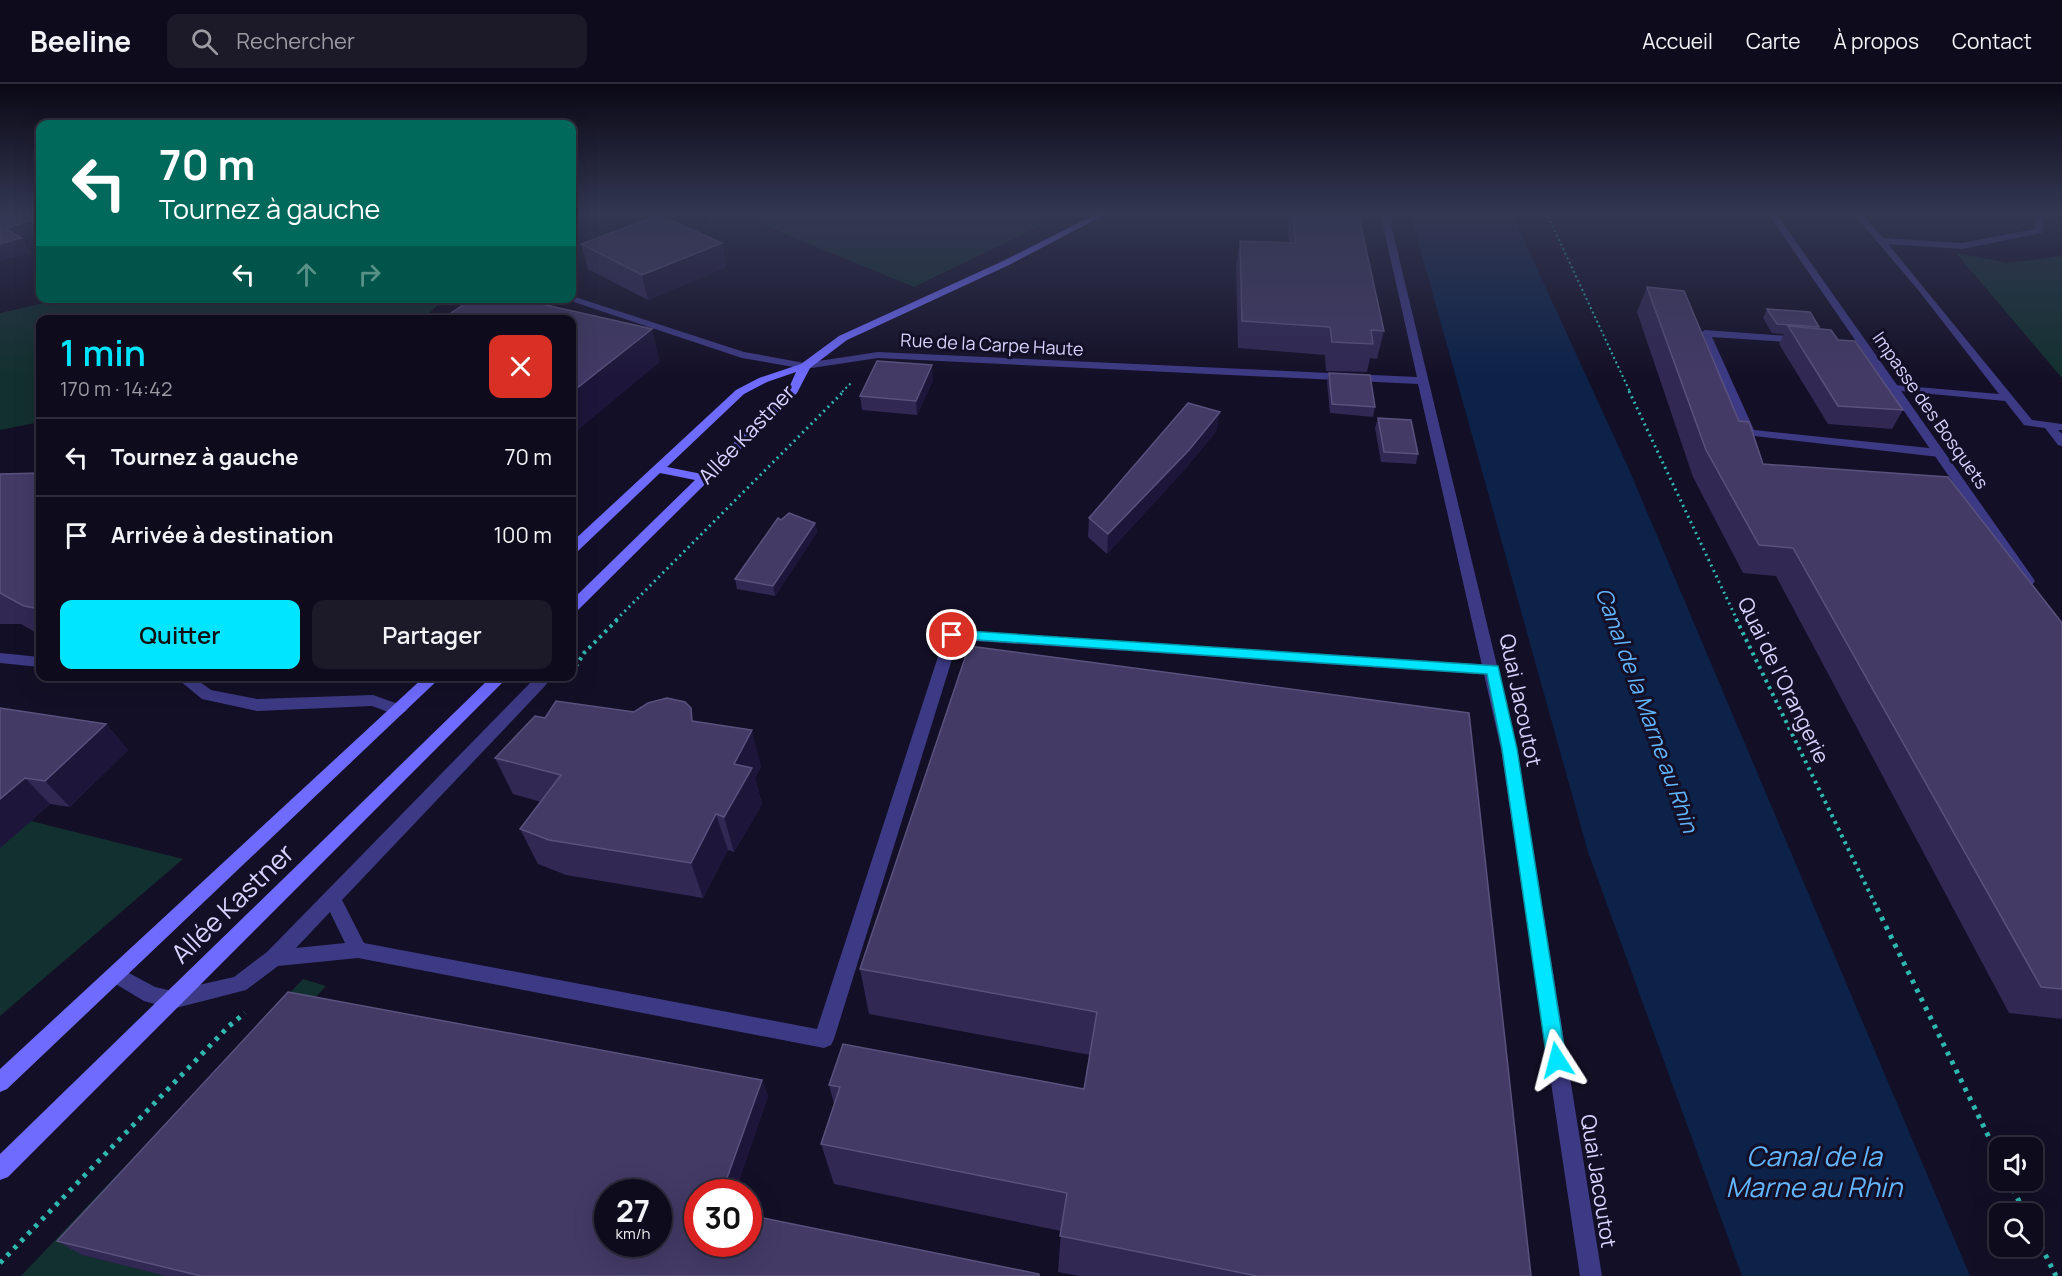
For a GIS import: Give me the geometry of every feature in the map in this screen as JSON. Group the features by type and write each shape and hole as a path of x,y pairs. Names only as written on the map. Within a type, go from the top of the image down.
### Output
{"main road":[{"path":"805,366 843,338 996,268"},
{"name":"Allée Kastner","path":"576,545 740,392 763,380 805,366"},
{"name":"Allée Kastner","path":"576,604 793,391 805,366"},
{"path":"657,469 704,478"},
{"name":"Allée Kastner","path":"0,1082 430,681"},
{"name":"Allée Kastner","path":"0,1169 497,681"}],"street":[{"name":"Quai Jacoutot","path":"1397,268 1493,669 1509,749 1591,1276"},
{"name":"Impasse des Bosquets","path":"1808,268 1858,344 1894,388 2035,591"},
{"path":"1904,268 2028,423 2062,427"},
{"name":"Rue de la Carpe Haute","path":"576,301 742,355 805,366 878,355 1425,381"},
{"path":"502,312 533,303"},
{"path":"1818,341 1705,333 1750,433 1939,453"},
{"path":"1894,388 2008,398"},
{"path":"2048,425 2062,442"},
{"path":"274,958 358,950 824,1039 952,635 1493,669"},
{"path":"0,658 36,662"},
{"path":"188,681 207,695 257,705 373,700 399,710"},
{"path":"116,974 151,995 172,1000 239,984 274,958 540,681"},
{"path":"332,898 358,950"}],"path":[{"name":"Quai de l'Orangerie","path":"1572,268 1716,577 1989,1137"},
{"path":"576,667 584,653 878,355"},
{"path":"2043,1250 2056,1276"}],"green space":[{"path":"867,268 954,268 914,287"},
{"path":"1968,268 2062,268 2062,378"},
{"path":"44,303 440,303 427,315 36,315 36,423 0,430 0,313"},
{"path":"31,821 183,859 0,1016 0,848"},
{"path":"303,979 326,986 82,1255 168,1276 21,1276"}],"water":[{"name":"Canal de la Marne au Rhin","path":"1425,268 1537,268 1628,467 1970,1276 1742,1276 1588,852"}],"building":[{"path":"627,268 660,268 642,275"},
{"path":"1241,268 1370,268 1384,331 1371,330 1373,344 1332,342 1330,327 1242,321"},
{"path":"1647,287 1684,291 1739,421 1749,422 1763,464 1948,477 2062,623 2062,989 2041,987 1793,548 1759,545 1706,450"},
{"path":"466,303 537,303 652,329 576,389 576,315 448,315"},
{"path":"1767,309 1810,312 1819,327 1777,324"},
{"path":"1788,326 1831,330 1838,340 1855,341 1903,410 1838,406"},
{"path":"877,361 932,365 916,401 860,396"},
{"path":"1329,373 1370,375 1375,407 1332,404"},
{"path":"1188,403 1220,412 1189,450 1108,534 1089,518"},
{"path":"1378,418 1411,420 1418,454 1384,452"},
{"path":"36,473 36,608 24,606 0,593 0,474"},
{"path":"789,513 815,523 773,586 735,579 778,518 781,520"},
{"path":"969,646 1469,713 1531,1276 1257,1276 1060,1236 1067,1193 821,1144 840,1087 829,1085 843,1044 1084,1089 1097,1012 860,969"},
{"path":"667,698 685,702 691,708 692,721 752,730 734,764 752,768 724,817 716,814 691,863 549,840 520,829 561,775 495,758 535,716 545,718 556,701 634,712 648,703"},
{"path":"0,708 106,724 45,781 25,778 0,799"},
{"path":"288,992 762,1080 727,1179 684,1179 684,1257 762,1257 762,1218 1039,1274 1039,1276 201,1276 57,1241"}],"route":[{"path":"952,635 1493,669 1509,749 1557,1060"}]}
